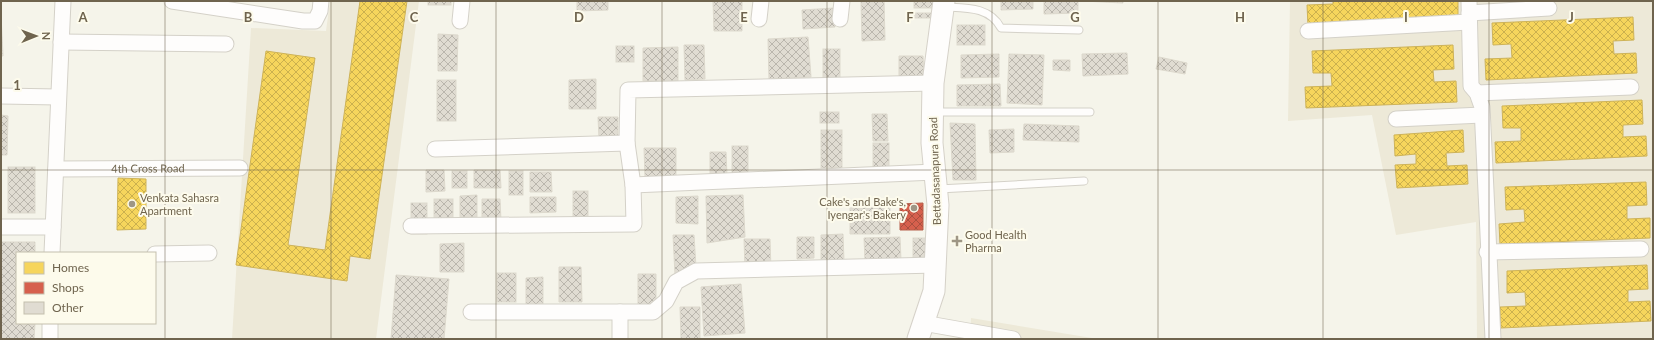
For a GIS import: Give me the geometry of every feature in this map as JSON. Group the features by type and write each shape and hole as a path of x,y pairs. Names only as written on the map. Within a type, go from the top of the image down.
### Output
{"street":[{"path":"52,252 63,1"},
{"path":"172,1 315,21 320,11 321,1"},
{"path":"460,21 462,1"},
{"path":"760,19 761,1"},
{"path":"840,19 842,1"},
{"name":"Bettadasanapura Road","path":"920,331 934,291 936,265 938,205 932,143 932,112 933,83 944,4"},
{"path":"1308,31 1469,12 1549,8"},
{"path":"1469,12 1471,86 1477,93 1482,107 1487,252 1493,339"},
{"path":"61,42 226,44"},
{"path":"411,226 634,224 633,186 627,143 628,90 933,83"},
{"path":"1477,93 1631,87"},
{"path":"1,96 58,96"},
{"path":"1396,119 1482,115"},
{"path":"435,149 627,143"},
{"name":"4th Cross Road","path":"56,169 240,168"},
{"path":"633,186 936,181"},
{"path":"1,227 53,228"},
{"path":"1487,252 1641,249"},
{"path":"156,254 209,253"},
{"path":"471,312 653,312 666,301 676,282 696,271 936,265"},
{"path":"620,312 620,339"},
{"path":"50,324 50,339"},
{"path":"920,331 1013,339"}],"lane":[{"path":"944,4 982,10 997,20 1001,28 1079,30"},
{"path":"932,112 1090,112"},
{"path":"936,181 1084,181"}],"shaded area":[{"path":"330,1 419,1 376,339 232,339 251,28 326,31"},
{"path":"1290,1 1653,1 1653,339 1477,339 1476,222 1396,235 1372,115 1288,121"},
{"path":"971,318 1098,339 970,339"}],"building: Homes":[{"path":"360,1 407,1 370,259 350,256 347,281 236,265 266,51 315,58 288,245 325,250"},
{"path":"1333,1 1458,1 1458,19 1308,26 1307,5 1333,4"},
{"path":"1633,17 1634,40 1613,41 1614,54 1636,53 1637,73 1486,80 1485,59 1512,58 1511,44 1493,45 1492,23"},
{"path":"1453,45 1454,69 1433,70 1434,82 1456,81 1457,102 1306,108 1305,87 1332,86 1331,73 1313,73 1312,51"},
{"path":"1642,100 1643,124 1623,125 1623,137 1646,136 1647,156 1496,163 1495,142 1521,141 1521,128 1503,128 1502,106"},
{"path":"1463,130 1464,152 1446,153 1447,166 1467,165 1468,184 1397,188 1395,165 1416,164 1416,154 1395,156 1394,135"},
{"name":"Venkata Sahasra Apartment","path":"118,178 146,179 146,229 117,230"},
{"path":"1646,182 1647,205 1627,206 1627,219 1650,218 1650,238 1500,244 1499,224 1525,222 1524,209 1506,210 1505,187"},
{"path":"1647,265 1648,289 1628,290 1628,302 1650,301 1651,321 1501,328 1500,307 1526,306 1525,292 1507,293 1507,271"}],"building: Shops":[{"path":"923,203 923,230 900,230 900,204"}],"building: Other":[{"path":"428,1 451,1 451,5 428,5"},
{"path":"577,1 608,1 608,10 577,11"},
{"path":"713,1 742,1 742,31 714,31"},
{"path":"861,1 884,1 885,40 862,41"},
{"path":"914,1 934,1 934,8 914,8"},
{"path":"1001,1 1033,1 1033,9 1001,10"},
{"path":"1044,1 1078,1 1078,13 1044,14"},
{"path":"1083,1 1123,1 1123,3"},
{"path":"834,8 835,27 803,29 802,10"},
{"path":"913,13 934,13 934,18 912,18"},
{"path":"1,15 3,56 1,56"},
{"path":"957,25 985,25 985,45 957,45"},
{"path":"438,34 458,35 457,71 438,71"},
{"path":"808,37 811,77 769,79 768,39"},
{"path":"684,45 704,45 705,79 685,80"},
{"path":"616,46 634,46 634,62 616,62"},
{"path":"678,47 678,81 643,81 643,48"},
{"path":"823,49 840,49 840,78 823,78"},
{"path":"1127,53 1128,74 1083,76 1082,54"},
{"path":"999,54 999,77 961,78 961,55"},
{"path":"1009,54 1044,55 1042,105 1007,103"},
{"path":"899,56 923,56 924,80 899,80"},
{"path":"1159,57 1187,63 1185,74 1156,69"},
{"path":"1053,60 1070,60 1070,71 1053,70"},
{"path":"596,79 596,109 569,109 569,80"},
{"path":"437,80 456,80 456,121 437,121"},
{"path":"1000,84 1001,106 957,106 957,85"},
{"path":"820,112 839,112 839,123 820,123"},
{"path":"872,114 887,114 888,141 873,141"},
{"path":"1,115 8,116 7,155 1,155"},
{"path":"598,117 618,117 618,137 599,138"},
{"path":"950,123 975,124 976,180 953,180"},
{"path":"1024,124 1079,126 1079,142 1023,140"},
{"path":"1014,129 1014,152 990,153 989,130"},
{"path":"821,130 842,130 842,168 821,168"},
{"path":"873,143 889,143 889,170 873,170"},
{"path":"732,146 748,146 748,175 732,175"},
{"path":"644,148 676,148 676,176 645,177"},
{"path":"710,152 726,152 727,176 710,176"},
{"path":"8,167 35,167 35,213 8,213"},
{"path":"426,170 444,170 445,191 426,192"},
{"path":"474,170 500,170 501,188 474,188"},
{"path":"452,171 467,171 467,188 452,188"},
{"path":"509,171 523,171 523,195 509,195"},
{"path":"530,172 551,172 552,192 530,192"},
{"path":"573,191 588,191 588,217 573,217"},
{"path":"477,195 477,217 460,217 460,196"},
{"path":"743,195 745,237 707,243 706,196"},
{"path":"698,196 698,224 676,223 676,197"},
{"path":"530,197 556,197 556,212 530,213"},
{"path":"434,199 453,199 453,226 434,226"},
{"path":"482,199 500,199 501,221 482,221"},
{"path":"411,203 427,203 427,234 411,234"},
{"path":"890,207 890,234 850,234 850,208"},
{"path":"843,234 844,261 821,262 821,235"},
{"path":"673,235 694,235 696,267 675,275"},
{"path":"797,237 814,237 814,258 797,259"},
{"path":"900,237 901,260 865,261 864,238"},
{"path":"913,238 929,238 929,261 913,261"},
{"path":"744,239 770,239 771,269 745,270"},
{"path":"1,242 35,242 35,252 16,252 16,324 35,324 34,339 1,339"},
{"path":"464,243 464,272 440,272 440,244"},
{"path":"559,267 581,267 582,302 559,302"},
{"path":"497,273 516,273 516,302 497,302"},
{"path":"638,274 656,274 656,309 638,310"},
{"path":"396,275 449,279 444,339 391,339"},
{"path":"543,277 543,306 526,306 526,278"},
{"path":"741,284 745,333 704,336 701,287"},
{"path":"680,307 700,307 700,339 681,339"}],"place":[{"name":"Venkata Sahasra Apartment","path":"132,204"},
{"name":"Cake's and Bake's, Iyengar's Bakery","path":"914,208"},
{"name":"Good Health Pharma","path":"957,241"}]}
